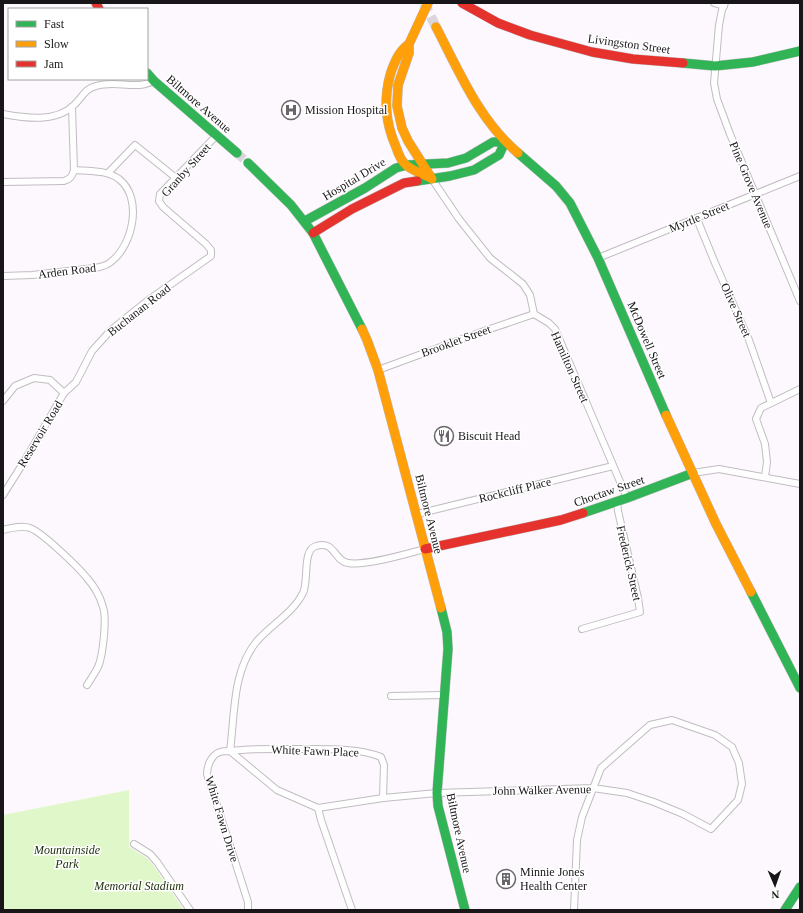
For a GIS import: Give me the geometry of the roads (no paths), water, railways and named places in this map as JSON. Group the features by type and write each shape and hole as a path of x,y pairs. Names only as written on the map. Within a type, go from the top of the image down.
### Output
{"main road":[{"path":"428,3 409,44 409,54 398,85 397,106 402,128 408,141 432,179"},
{"name":"Livingston Street","path":"462,3 512,29 592,52 633,59 715,66 753,62 800,51"},
{"name":"McDowell Street","path":"436,27 478,106 505,142 556,186 570,203 598,258 652,385 716,524 800,688"},
{"path":"409,44 402,49 395,61 386,83 386,120 398,152 407,165 432,179"},
{"name":"Biltmore Avenue","path":"148,75 237,153"},
{"name":"Hospital Drive","path":"305,221 365,188 396,168 407,165 448,163 466,158 493,142 505,142 499,155 474,170 450,176 404,183 352,210 313,233"},
{"name":"Biltmore Avenue","path":"248,163 282,195 305,221 313,233 367,340 378,370 447,632 448,649 437,793 438,806 443,827 465,910"},
{"name":"Choctaw Street","path":"425,549 561,520 617,502 693,473"},
{"path":"785,910 800,887"}],"street":[{"path":"714,3 724,4"},
{"name":"Pine Grove Avenue","path":"724,4 719,25 715,66 714,83 717,99 730,134 800,301"},
{"path":"3,114 26,117 62,114 72,107 86,90 92,87 113,83 138,85 154,81"},
{"path":"3,182 64,181 73,176 72,107"},
{"name":"Granby Street","path":"211,256 211,250 206,244 163,207 159,201 160,194 217,134"},
{"path":"108,173 135,145 176,178"},
{"name":"Arden Road","path":"3,276 32,275 94,268 104,266 111,262 119,253 129,233 132,221 133,204 131,194 126,185 118,178 108,173 74,170"},
{"name":"Myrtle Street","path":"598,258 800,176"},
{"path":"432,179 459,219 490,258 523,284 530,295 534,314"},
{"name":"Olive Street","path":"697,219 749,340 771,403"},
{"name":"Buchanan Road","path":"64,393 76,382 92,351 111,330 211,256"},
{"name":"Brooklet Street","path":"378,370 534,314"},
{"name":"Hamilton Street","path":"534,314 549,323 555,329 628,498"},
{"path":"3,400 15,386 34,378 50,380 64,393"},
{"path":"765,477 767,462 764,444 756,419 761,408 800,389"},
{"name":"Reservoir Road","path":"3,494 25,460 64,393"},
{"name":"Rockcliff Place","path":"417,514 613,466"},
{"name":"Choctaw Street","path":"693,473 720,469 800,484"},
{"name":"Frederick Street","path":"582,629 640,612 617,502"},
{"path":"3,530 14,527 29,527 42,535 87,578 99,594 104,608 102,653 99,666 87,685"},
{"path":"425,549 371,561 346,563 340,560 332,548 318,545 312,548 308,553 306,583 300,597 293,607 257,641 247,656 241,670 230,751 277,790 318,808 383,798 437,793"},
{"path":"390,696 445,695"},
{"name":"John Walker Avenue","path":"437,793 593,788 627,794 654,802 684,814 711,829 738,800 742,784 739,763 732,747 715,735 672,720 650,725 601,768 593,788"},
{"name":"White Fawn Place","path":"230,751 248,749 328,750 372,753 381,757 384,765 383,798"},
{"name":"White Fawn Drive","path":"230,751 220,752 215,755 207,766 207,774 248,902 248,910"},
{"path":"574,910 577,840 582,817 593,788"},
{"path":"318,808 352,910"},
{"path":"134,844 150,854 157,862 190,910"}],"tunnel":[{"path":"424,3 436,27"},
{"path":"237,153 248,163"}],"place":[{"name":"Mission Hospital","path":"291,110"},
{"name":"Biscuit Head","path":"444,436"},
{"name":"Minnie Jones Health Center","path":"506,879"}],"park label":[{"name":"Mountainside Park","path":"67,857"},
{"name":"Memorial Stadium","path":"139,886"}]}
